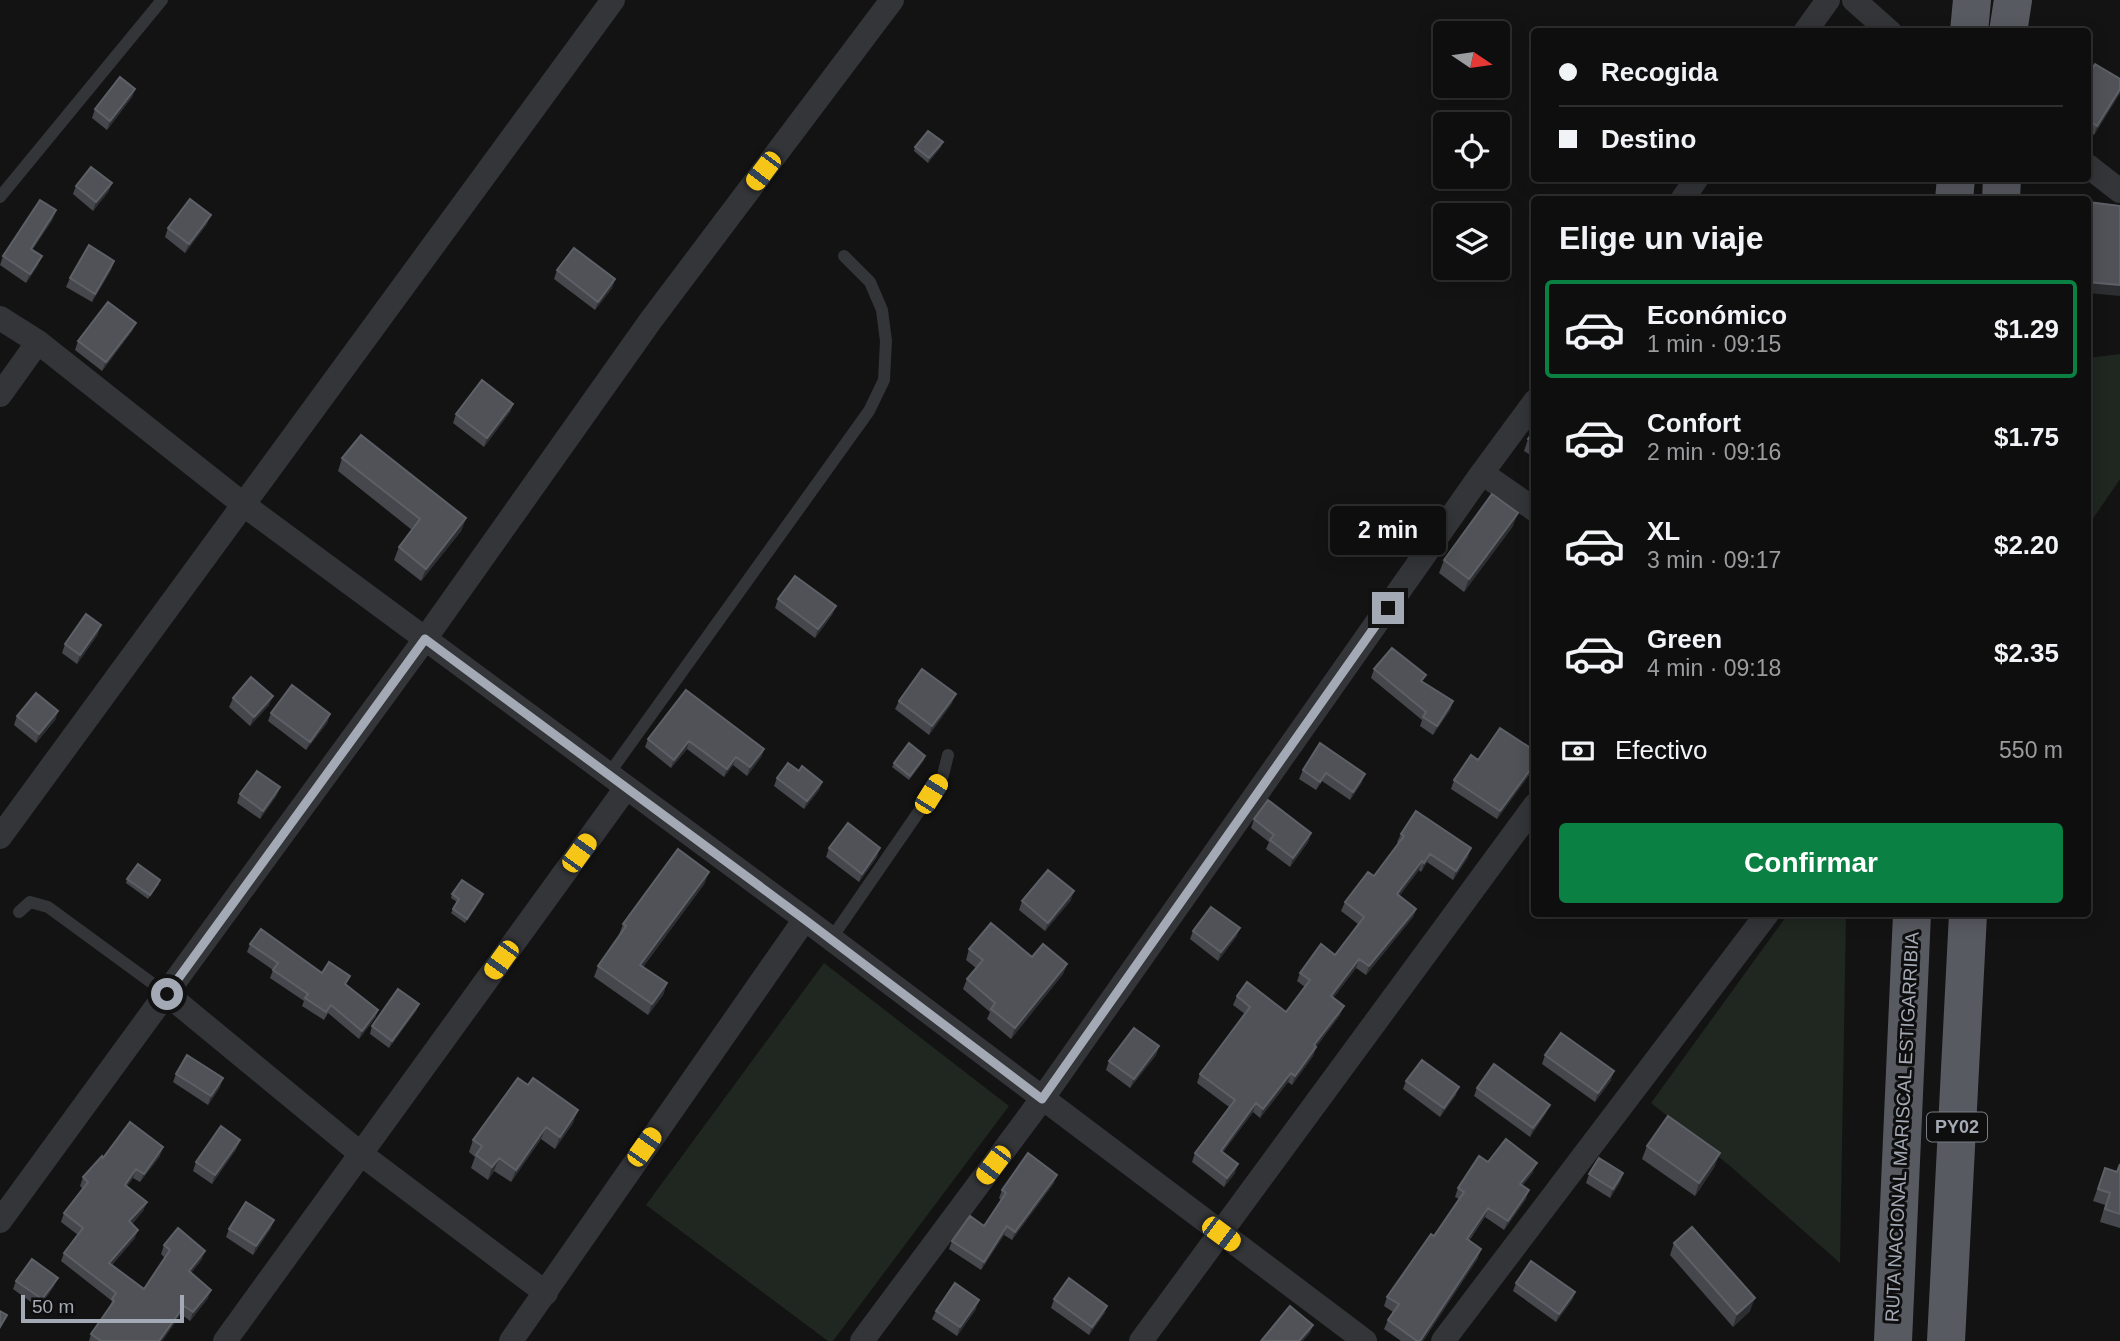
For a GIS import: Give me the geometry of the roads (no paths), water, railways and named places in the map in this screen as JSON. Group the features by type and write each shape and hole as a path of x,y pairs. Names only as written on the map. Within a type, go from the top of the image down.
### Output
{"highway":[{"path":"1969,28 1972,0"},
{"path":"2009,28 2013,0"},
{"name":"RUTA NACIONAL MARISCAL ESTIGARRIBIA","path":"1893,1341 1912,917"},
{"name":"PY02","path":"1946,1341 1968,917"}],"street":[{"path":"0,838 613,0"},
{"path":"0,1221 425,639 650,320 892,0"},
{"path":"1808,28 1828,0"},
{"path":"1854,0 1886,28"},
{"path":"2091,168 2120,191"},
{"path":"0,318 38,342 244,505 831,939 1364,1341"},
{"path":"0,395 38,342"},
{"path":"862,1341 1042,1099 1531,406"},
{"path":"1482,473 1531,507"},
{"path":"225,1341 361,1154 617,781"},
{"path":"1141,1341 1531,810"},
{"path":"1443,1341 1765,917"},
{"path":"511,1341 804,919"},
{"path":"167,994 361,1154 546,1293"}],"lane":[{"path":"0,197 162,0"},
{"path":"617,781 862,422 884,380 886,341 882,310 870,282 844,256"},
{"path":"831,939 931,794 943,775 948,755"},
{"path":"19,912 30,902 48,907 167,994"}]}
